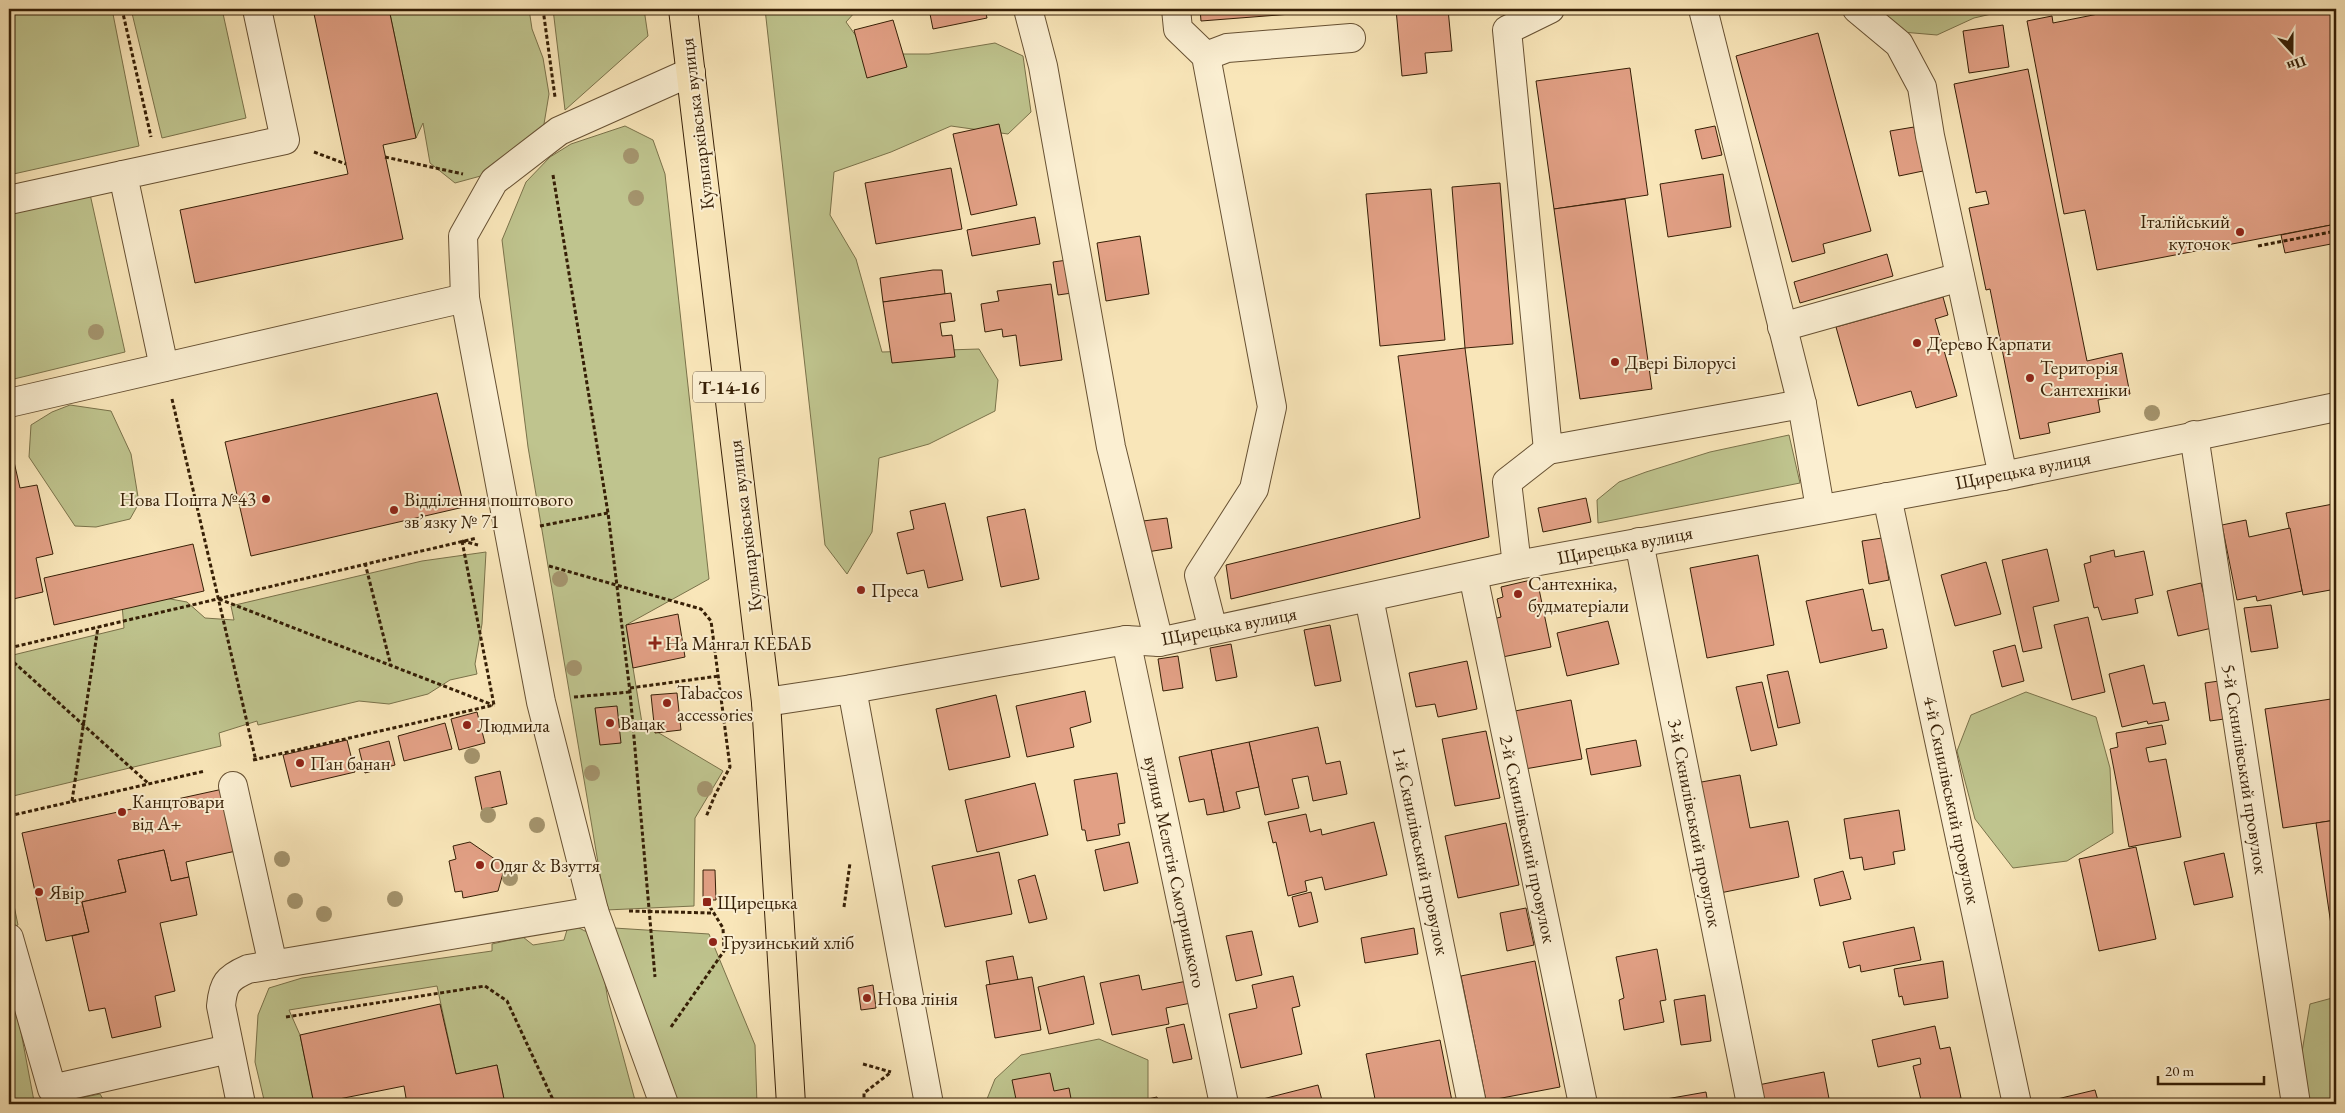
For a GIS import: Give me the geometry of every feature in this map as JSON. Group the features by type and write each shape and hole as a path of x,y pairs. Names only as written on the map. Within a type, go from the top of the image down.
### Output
{"main road":[{"name":"Кульпарківська вулиця","path":"684,9 766,702 791,1104"}],"street":[{"path":"9,200 285,140 257,9"},
{"path":"1028,9 1043,66 1111,448 1159,642"},
{"path":"1176,9 1178,29 1206,56 1272,407 1254,489 1199,575 1213,630"},
{"path":"1548,450 1507,30 1550,9"},
{"path":"1703,9 1802,404 1820,508"},
{"path":"1857,9 1899,44 1922,87 1930,136 2003,476"},
{"path":"1206,56 1227,48 1351,38"},
{"path":"664,1104 594,911 541,702 465,298 463,236 494,181 559,131 691,72"},
{"path":"123,175 164,367"},
{"path":"1782,327 1960,277"},
{"path":"9,404 465,298"},
{"path":"1517,565 1507,482 1548,450 1802,404"},
{"name":"Щирецька вулиця","path":"766,702 852,689 1126,640 1159,642 1517,565 2003,476 2336,407"},
{"name":"5-й Скнилівський провулок","path":"2194,435 2296,1104"},
{"name":"4-й Скнилівський провулок","path":"1887,497 2017,1104"},
{"name":"3-й Скнилівський провулок","path":"1640,542 1751,1104"},
{"name":"2-й Скнилівський провулок","path":"1473,575 1583,1104"},
{"name":"1-й Скнилівський провулок","path":"1369,598 1472,1104"},
{"name":"вулиця Мелетія Смотрицького","path":"1126,640 1224,1104"},
{"path":"852,689 929,1104"},
{"path":"233,786 273,965"},
{"path":"241,1104 221,1006 223,990 232,976 248,969 594,911"},
{"path":"9,938 52,1089 229,1049"}],"path":[{"path":"122,9 158,168"},
{"path":"543,9 555,102"},
{"path":"385,156 494,181"},
{"path":"551,167 608,513 630,690 655,986"},
{"path":"2258,246 2336,231"},
{"path":"164,367 258,769"},
{"path":"219,599 494,705 462,541"},
{"path":"9,648 462,541 701,609 711,621 730,766 706,817"},
{"path":"365,563 391,666"},
{"path":"72,801 98,627"},
{"path":"9,658 149,784"},
{"path":"570,697 719,676"},
{"path":"844,907 850,858"},
{"path":"665,1034 724,951 723,928 707,902"},
{"path":"594,911 713,913"},
{"path":"286,1017 485,986 507,1001 555,1104"},
{"path":"863,1064 891,1072"}],"green space":[{"path":"9,9 112,9 139,146 9,175"},
{"path":"131,9 222,9 246,118 162,138"},
{"path":"389,9 529,9 532,29 543,58 549,94 541,142 510,168 455,183 430,163 423,123 416,138"},
{"path":"553,9 644,9 648,36 565,110"},
{"path":"765,9 890,9 856,11 846,22 869,54 929,54 995,43 1023,56 1031,112 1008,134 951,126 891,152 834,172 830,215 856,259 882,352 979,349 998,380 995,411 929,444 879,458 872,532 847,574 825,545"},
{"path":"1867,9 2013,9 1974,18 1937,35 1902,32"},
{"path":"625,126 653,140 665,174 709,579 626,625 642,723 723,771 695,818 694,906 606,910 528,447 502,240 526,182 550,157 571,144"},
{"path":"90,194 125,352 14,379 9,352 9,214"},
{"path":"70,405 111,411 131,454 139,503 130,519 96,527 75,526 29,457 31,425 52,412"},
{"path":"1789,435 1800,483 1598,523 1597,500 1619,482 1710,452"},
{"path":"486,552 482,624 475,664 477,674 450,680 428,694 389,704 359,701 258,725 257,721 219,733 221,746 9,797 9,656 124,628 122,605 154,596 187,602 205,618 234,620 231,606 422,561"},
{"path":"2026,692 2096,717 2110,768 2113,833 2067,861 2013,868 1975,819 1957,751 1971,715"},
{"path":"9,881 18,925 9,929"},
{"path":"569,923 597,937 608,1000 636,1104 505,1104 497,1065 456,1074 437,986 289,1010 300,1035 314,1104 265,1104 255,1062 258,1015 269,988 302,978 492,951 492,944 523,937 533,945 564,940"},
{"path":"614,928 709,934 755,1045 757,1104 674,1104"},
{"path":"2336,997 2336,1104 2307,1104 2301,1058 2310,1004"},
{"path":"17,1011 34,1101 48,1104 9,1104 9,1012"},
{"path":"1099,1039 1148,1060 1148,1104 985,1104 995,1079 1021,1055"},
{"path":"100,1094 106,1104 49,1104"}],"building":[{"path":"313,9 389,9 416,138 383,145 403,239 195,283 180,210 348,174"},
{"path":"929,9 985,9 987,18 933,29"},
{"path":"1200,9 1356,9 1201,21"},
{"path":"1396,9 1448,9 1452,51 1425,53 1427,73 1402,76"},
{"path":"2123,9 2336,9 2336,224 2097,270 2085,210 2064,214 2027,21 2052,16 2053,23"},
{"path":"893,20 907,67 867,78 854,30"},
{"path":"2003,25 2009,67 1969,73 1963,31"},
{"path":"1818,33 1871,231 1823,244 1825,253 1792,262 1736,56"},
{"path":"1630,68 1648,195 1554,209 1536,81"},
{"path":"2028,69 2087,361 2122,353 2130,394 2098,400 2100,412 2048,423 2050,433 2020,439 1990,289 1986,290 1969,208 1989,204 1986,191 1976,193 1954,84"},
{"path":"999,124 1017,205 971,215 953,134"},
{"path":"1715,126 1722,155 1702,159 1695,130"},
{"path":"1914,127 1923,171 1899,176 1890,131"},
{"path":"951,168 962,229 876,244 865,183"},
{"path":"1723,174 1731,227 1668,237 1660,184"},
{"path":"1500,183 1513,344 1465,348 1452,187"},
{"path":"1431,189 1445,340 1380,346 1366,194"},
{"path":"1625,199 1652,389 1580,399 1554,209"},
{"path":"1035,217 1040,244 972,256 967,230"},
{"path":"2336,224 2336,243 2285,253 2281,235"},
{"path":"1140,236 1149,294 1106,301 1097,243"},
{"path":"1887,254 1893,276 1800,303 1794,282"},
{"path":"1075,259 1079,292 1058,295 1053,262"},
{"path":"942,270 945,294 883,302 880,278"},
{"path":"1051,284 1062,360 1020,366 1016,335 1003,337 1002,329 985,332 981,304 999,301 997,291"},
{"path":"951,293 955,321 940,323 942,336 952,335 955,357 892,363 883,302"},
{"path":"1943,297 1948,315 1935,319 1957,396 1916,408 1911,391 1858,406 1836,327"},
{"path":"1465,348 1489,537 1231,599 1226,565 1420,518 1398,356"},
{"path":"437,393 464,507 251,556 225,442"},
{"path":"12,453 20,488 37,485 53,554 36,558 43,592 9,600 9,454"},
{"path":"1586,498 1591,522 1543,532 1538,508"},
{"path":"945,503 963,580 928,588 924,570 907,574 897,533 914,529 910,511"},
{"path":"2333,504 2336,519 2336,589 2303,595 2286,513"},
{"path":"1025,509 1039,579 1001,587 987,517"},
{"path":"1167,518 1172,548 1147,552 1143,521"},
{"path":"2246,520 2249,537 2290,528 2302,591 2257,601 2256,596 2237,600 2222,525"},
{"path":"1882,538 1889,580 1869,584 1862,541"},
{"path":"193,544 204,591 54,625 44,578"},
{"path":"2047,549 2059,601 2033,607 2042,648 2023,652 2002,560"},
{"path":"2114,550 2115,557 2144,551 2153,595 2135,599 2138,613 2102,620 2098,607 2094,608 2084,564 2091,562 2090,556"},
{"path":"1758,555 1774,645 1707,658 1690,568"},
{"path":"1986,562 2001,614 1955,626 1941,575"},
{"path":"1531,580 1533,591 1539,589 1551,647 1493,659 1485,621 1501,617 1497,599 1503,597 1501,587"},
{"path":"2201,583 2212,628 2178,636 2167,591"},
{"path":"1863,589 1872,631 1883,629 1887,648 1820,663 1806,601"},
{"path":"2271,605 2278,648 2251,652 2244,608"},
{"path":"678,614 685,657 633,668 626,625"},
{"path":"2088,617 2105,692 2072,700 2054,625"},
{"path":"1608,621 1619,664 1567,676 1557,633"},
{"path":"1330,625 1341,681 1315,686 1304,630"},
{"path":"1231,644 1237,677 1216,681 1210,648"},
{"path":"2015,645 2024,681 2002,687 1993,651"},
{"path":"1178,656 1183,688 1163,691 1158,659"},
{"path":"1467,661 1477,709 1438,717 1435,704 1416,707 1409,673"},
{"path":"2144,665 2153,704 2165,702 2169,720 2148,724 2147,721 2122,727 2109,674"},
{"path":"1788,671 1800,723 1778,728 1767,675"},
{"path":"2226,680 2231,718 2210,721 2205,683"},
{"path":"1762,682 1777,745 1751,751 1736,687"},
{"path":"1085,691 1091,722 1070,728 1074,747 1027,757 1016,706"},
{"path":"677,693 681,730 655,733 651,695"},
{"path":"996,695 1010,757 949,770 936,709"},
{"path":"2331,699 2336,734 2336,820 2283,828 2265,709"},
{"path":"1571,700 1582,759 1525,769 1515,711"},
{"path":"617,706 621,743 600,745 595,708"},
{"path":"477,712 485,743 459,750 451,719"},
{"path":"445,723 452,749 404,761 398,736"},
{"path":"2162,725 2166,744 2146,748 2149,762 2166,759 2181,837 2129,847 2110,749 2118,747 2116,733"},
{"path":"1318,727 1326,764 1340,761 1347,794 1313,801 1308,776 1292,779 1299,808 1265,815 1249,742"},
{"path":"1486,731 1500,798 1455,806 1442,739"},
{"path":"347,740 355,772 291,787 283,755"},
{"path":"1636,740 1641,766 1591,775 1586,749"},
{"path":"389,741 395,765 365,773 359,749"},
{"path":"1249,742 1259,787 1236,792 1240,808 1224,812 1211,750"},
{"path":"1211,750 1224,812 1207,815 1204,799 1189,802 1179,757"},
{"path":"500,771 507,804 482,810 475,777"},
{"path":"1117,773 1125,823 1118,824 1120,835 1087,841 1085,830 1082,830 1074,780"},
{"path":"1740,775 1750,828 1788,821 1799,877 1720,893 1696,783"},
{"path":"1035,783 1048,835 977,852 965,800"},
{"path":"223,789 236,851 186,862 189,877 171,881 164,850 118,860 126,892 82,902 89,932 46,941 22,833"},
{"path":"1899,810 1905,850 1893,852 1895,864 1864,870 1862,857 1850,859 1844,819"},
{"path":"1306,814 1310,832 1321,829 1322,835 1374,822 1387,875 1325,890 1322,877 1305,881 1307,891 1288,896 1276,842 1273,843 1268,822"},
{"path":"2336,820 2336,944 2334,945 2316,823"},
{"path":"1506,823 1519,885 1458,898 1445,836"},
{"path":"470,842 505,866 498,891 463,898 462,891 455,892 449,861 456,859 453,846"},
{"path":"1129,842 1138,883 1104,891 1095,850"},
{"path":"2136,847 2156,939 2099,951 2079,859"},
{"path":"164,850 171,881 189,877 197,915 160,923 175,991 155,996 161,1027 112,1038 105,1008 89,1011 72,936 89,932 82,902 126,892 118,860"},
{"path":"999,852 1012,914 945,927 932,866"},
{"path":"2224,853 2233,897 2194,905 2184,862"},
{"path":"703,870 715,870 716,900 703,900"},
{"path":"1843,871 1851,899 1820,906 1814,879"},
{"path":"1035,875 1047,919 1029,923 1018,880"},
{"path":"1311,892 1318,922 1299,927 1292,897"},
{"path":"1526,908 1534,945 1507,951 1500,913"},
{"path":"1914,927 1921,960 1861,972 1860,965 1849,968 1843,942"},
{"path":"1414,928 1418,954 1365,963 1361,938"},
{"path":"1252,931 1262,975 1236,981 1226,936"},
{"path":"1657,949 1666,1000 1660,1001 1664,1022 1624,1030 1619,1000 1624,998 1616,957"},
{"path":"1013,956 1018,980 990,985 986,961"},
{"path":"1535,961 1560,1087 1486,1101 1461,976"},
{"path":"1943,961 1948,998 1904,1005 1902,996 1899,997 1894,969"},
{"path":"1139,975 1142,990 1187,981 1191,1003 1166,1008 1169,1024 1112,1035 1100,983"},
{"path":"1084,976 1094,1024 1049,1034 1038,987"},
{"path":"1293,976 1300,1006 1292,1008 1302,1054 1241,1068 1229,1014 1257,1008 1252,985"},
{"path":"1032,977 1041,1030 995,1038 986,985"},
{"name":"Нова лінія","path":"873,985 876,1008 861,1010 858,988"},
{"path":"1705,995 1711,1041 1681,1045 1674,1000"},
{"path":"440,1004 456,1074 497,1065 505,1104 407,1104 404,1086 314,1104 300,1035"},
{"path":"1184,1024 1192,1059 1173,1063 1166,1028"},
{"path":"1935,1026 1940,1049 1950,1047 1961,1098 1934,1104 1922,1104 1913,1066 1921,1064 1920,1058 1878,1067 1872,1040"},
{"path":"1440,1040 1452,1101 1436,1104 1376,1104 1366,1054"},
{"path":"1824,1072 1830,1104 1756,1104 1753,1086"},
{"path":"1050,1073 1054,1091 1069,1088 1072,1104 1017,1104 1012,1080"},
{"path":"1318,1085 1323,1104 1256,1104 1255,1101"},
{"path":"2095,1090 2099,1104 2036,1104"},
{"path":"1706,1092 1708,1104 1649,1104 1649,1102"},
{"path":"1157,1097 1159,1104 1124,1104"}],"place":[{"name":"Італійський куточок","path":"2240,232"},
{"name":"Дерево Карпати","path":"1917,343"},
{"name":"Двері Білорусі","path":"1615,362"},
{"name":"Територія Сантехніки","path":"2030,378"},
{"name":"Нова Пошта №43","path":"266,499"},
{"name":"Відділення поштового зв’язку № 71","path":"394,510"},
{"name":"Преса","path":"861,590"},
{"name":"Сантехніка, будматеріали","path":"1518,594"},
{"name":"На Мангал КЕБАБ","path":"655,643"},
{"name":"Tabaccos accessories","path":"667,703"},
{"name":"Вацак","path":"610,723"},
{"name":"Людмила","path":"467,725"},
{"name":"Пан банан","path":"300,763"},
{"name":"Канцтовари від А+","path":"122,812"},
{"name":"Одяг & Взуття","path":"480,865"},
{"name":"Явір","path":"39,892"},
{"name":"Щирецька","path":"707,902"},
{"name":"Грузинський хліб","path":"713,942"},
{"name":"Нова лінія","path":"867,998"}]}
